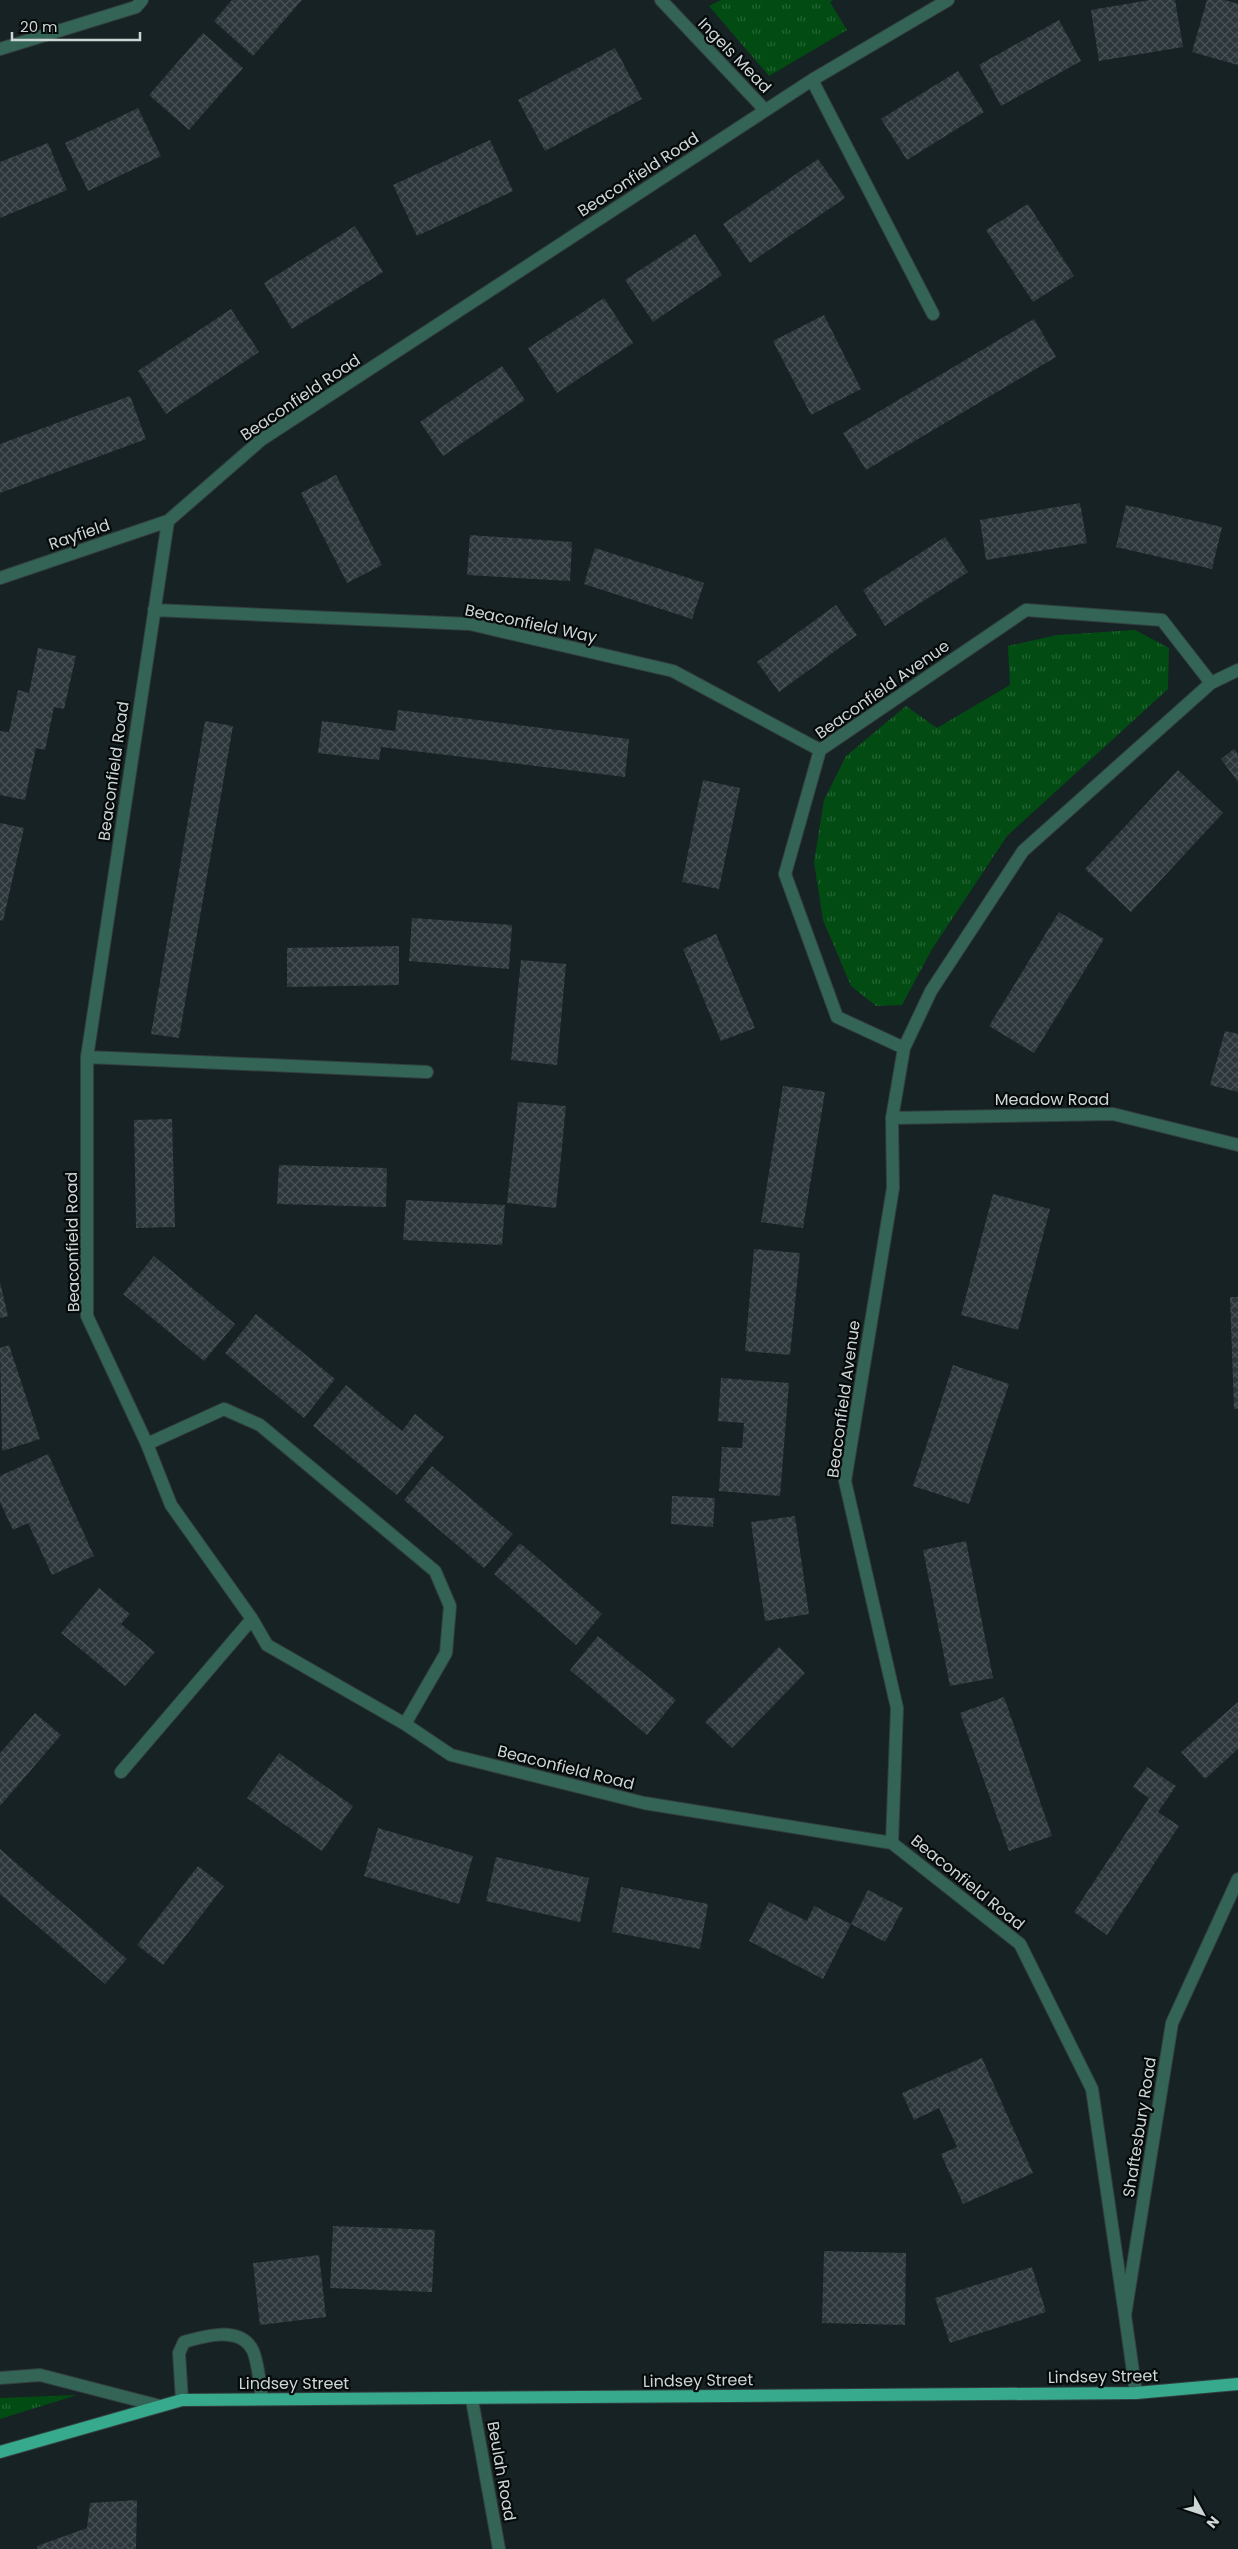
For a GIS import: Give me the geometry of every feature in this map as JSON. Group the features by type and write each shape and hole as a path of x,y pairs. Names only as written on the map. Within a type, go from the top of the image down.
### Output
{"main road":[{"name":"Lindsey Street","path":"0,2452 182,2400 472,2400 1136,2393 1238,2384"}],"street":[{"path":"0,49 136,7 142,0"},
{"name":"Ingels Mead","path":"660,0 765,110"},
{"name":"Beaconfield Road","path":"948,0 765,110 262,440 168,521 87,1057 87,1316 147,1444 171,1505 252,1619 267,1645 405,1724 451,1755 644,1803 892,1843 1020,1944 1092,2089 1125,2315"},
{"path":"812,80 933,314"},
{"name":"Rayfield","path":"0,578 168,521"},
{"name":"Beaconfield Way","path":"154,610 470,624 673,671 820,750"},
{"name":"Beaconfield Avenue","path":"904,1048 838,1017 785,874 820,750 1026,610 1162,620 1212,683"},
{"name":"Beaconfield Avenue","path":"892,1843 898,1708 845,1481 893,1188 892,1118 904,1048 931,991 1023,851 1212,683 1238,670"},
{"path":"87,1057 427,1072"},
{"name":"Meadow Road","path":"892,1118 1113,1114 1238,1145"},
{"path":"147,1444 224,1409 260,1425 435,1571 450,1606 446,1653 405,1724"},
{"path":"121,1772 252,1619"},
{"name":"Shaftesbury Road","path":"1136,2393 1125,2315 1172,2022 1238,1879"},
{"path":"182,2400 179,2353 184,2342 222,2334 244,2339 253,2350 262,2399"},
{"name":"Lindsey Street","path":"0,2378 40,2375 160,2406"},
{"name":"Beulah Road","path":"472,2400 499,2549"}],"green space":[{"path":"721,0 833,0 830,2 847,30 769,76 709,6"},
{"path":"1135,630 1169,648 1168,689 1007,836 932,949 902,1005 876,1006 851,986 823,920 814,862 824,800 846,756 906,706 937,728 1010,685 1008,646 1057,635"},
{"path":"77,2395 0,2419 0,2398"}],"building":[{"path":"232,0 302,0 253,56 214,21"},
{"path":"1150,0 1175,0 1183,47 1099,61 1091,10"},
{"path":"1207,0 1225,0 1238,4 1238,65 1192,52"},
{"path":"1059,20 1081,61 1001,106 979,65"},
{"path":"203,33 243,68 189,130 149,95"},
{"path":"615,48 642,99 545,151 518,100"},
{"path":"958,71 984,112 907,160 881,119"},
{"path":"138,108 161,156 88,191 65,143"},
{"path":"490,140 513,191 417,236 393,185"},
{"path":"48,143 67,190 0,218 0,162"},
{"path":"818,159 845,198 750,263 723,224"},
{"path":"1028,204 1074,276 1033,302 986,230"},
{"path":"355,226 383,272 292,329 264,283"},
{"path":"695,234 722,275 653,322 625,280"},
{"path":"604,298 633,343 557,393 528,348"},
{"path":"231,309 259,352 166,414 138,371"},
{"path":"824,315 861,389 811,415 773,341"},
{"path":"1034,319 1056,357 866,470 843,433"},
{"path":"502,366 525,400 443,456 420,422"},
{"path":"130,396 146,439 0,493 0,444"},
{"path":"336,475 382,565 347,583 301,493"},
{"path":"1080,503 1087,543 986,560 980,520"},
{"path":"1126,505 1222,527 1212,569 1116,547"},
{"path":"470,535 572,542 570,581 467,575"},
{"path":"945,537 968,572 885,626 863,590"},
{"path":"595,548 704,583 692,619 584,584"},
{"path":"836,605 857,635 779,692 757,662"},
{"path":"38,648 76,656 64,709 54,707 45,750 36,748 25,800 0,795 0,731 9,732 18,690 29,693"},
{"path":"398,710 629,739 625,777 381,747 379,760 318,753 322,721 395,731"},
{"path":"205,721 233,726 179,1038 151,1034"},
{"path":"1234,749 1238,754 1238,782 1221,759"},
{"path":"1178,770 1223,813 1131,912 1085,869"},
{"path":"703,780 740,788 719,889 682,882"},
{"path":"0,823 24,828 3,921 0,920"},
{"path":"1059,912 1104,939 1034,1053 989,1026"},
{"path":"412,918 512,925 509,969 409,961"},
{"path":"716,934 755,1028 721,1041 683,949"},
{"path":"399,946 399,985 287,987 287,948"},
{"path":"521,960 566,964 557,1065 511,1060"},
{"path":"1225,1031 1238,1034 1238,1092 1210,1085"},
{"path":"783,1086 825,1092 803,1228 761,1222"},
{"path":"518,1102 566,1106 556,1208 507,1203"},
{"path":"172,1119 175,1227 136,1228 134,1120"},
{"path":"279,1165 387,1168 386,1207 277,1204"},
{"path":"993,1194 1050,1209 1018,1330 961,1315"},
{"path":"406,1200 505,1205 502,1245 403,1240"},
{"path":"754,1249 800,1253 790,1355 745,1351"},
{"path":"154,1256 235,1324 204,1361 123,1294"},
{"path":"0,1282 8,1316 0,1318"},
{"path":"1230,1297 1238,1297 1238,1409 1234,1409"},
{"path":"256,1314 335,1379 304,1418 225,1353"},
{"path":"9,1345 40,1439 2,1451 0,1348"},
{"path":"953,1365 1009,1384 969,1504 913,1486"},
{"path":"721,1378 789,1383 780,1496 719,1491 722,1447 742,1448 744,1423 718,1421"},
{"path":"346,1385 402,1431 415,1414 444,1437 397,1495 313,1426"},
{"path":"48,1454 94,1556 52,1575 28,1523 13,1530 0,1502 0,1476"},
{"path":"432,1466 513,1534 484,1568 404,1500"},
{"path":"672,1496 715,1498 713,1527 671,1524"},
{"path":"795,1516 809,1614 765,1621 751,1522"},
{"path":"966,1541 993,1678 950,1686 923,1550"},
{"path":"520,1543 602,1614 576,1645 494,1574"},
{"path":"99,1588 130,1614 121,1624 155,1652 125,1686 61,1633"},
{"path":"598,1636 676,1700 647,1735 570,1670"},
{"path":"779,1647 805,1673 732,1748 705,1722"},
{"path":"1004,1697 1052,1836 1009,1851 960,1713"},
{"path":"1238,1702 1238,1749 1205,1779 1181,1752"},
{"path":"35,1713 61,1735 0,1806 0,1753"},
{"path":"279,1753 353,1806 322,1851 247,1798"},
{"path":"1147,1767 1176,1786 1158,1812 1179,1826 1107,1935 1074,1912 1149,1798 1133,1787"},
{"path":"378,1828 473,1856 459,1904 364,1876"},
{"path":"0,1849 127,1959 105,1984 0,1894"},
{"path":"496,1857 589,1878 580,1922 486,1901"},
{"path":"198,1866 224,1886 163,1965 137,1945"},
{"path":"621,1887 708,1904 700,1949 612,1932"},
{"path":"868,1890 903,1908 885,1942 851,1924"},
{"path":"769,1902 807,1921 814,1906 851,1924 823,1979 749,1941"},
{"path":"982,2058 1033,2173 963,2204 941,2154 957,2147 939,2108 914,2120 902,2093"},
{"path":"333,2226 435,2230 432,2292 330,2288"},
{"path":"824,2251 906,2253 905,2325 822,2323"},
{"path":"319,2255 326,2317 260,2325 253,2263"},
{"path":"1032,2267 1046,2312 950,2343 935,2298"},
{"path":"137,2500 136,2549 38,2549 37,2546 87,2528 90,2503"}]}
